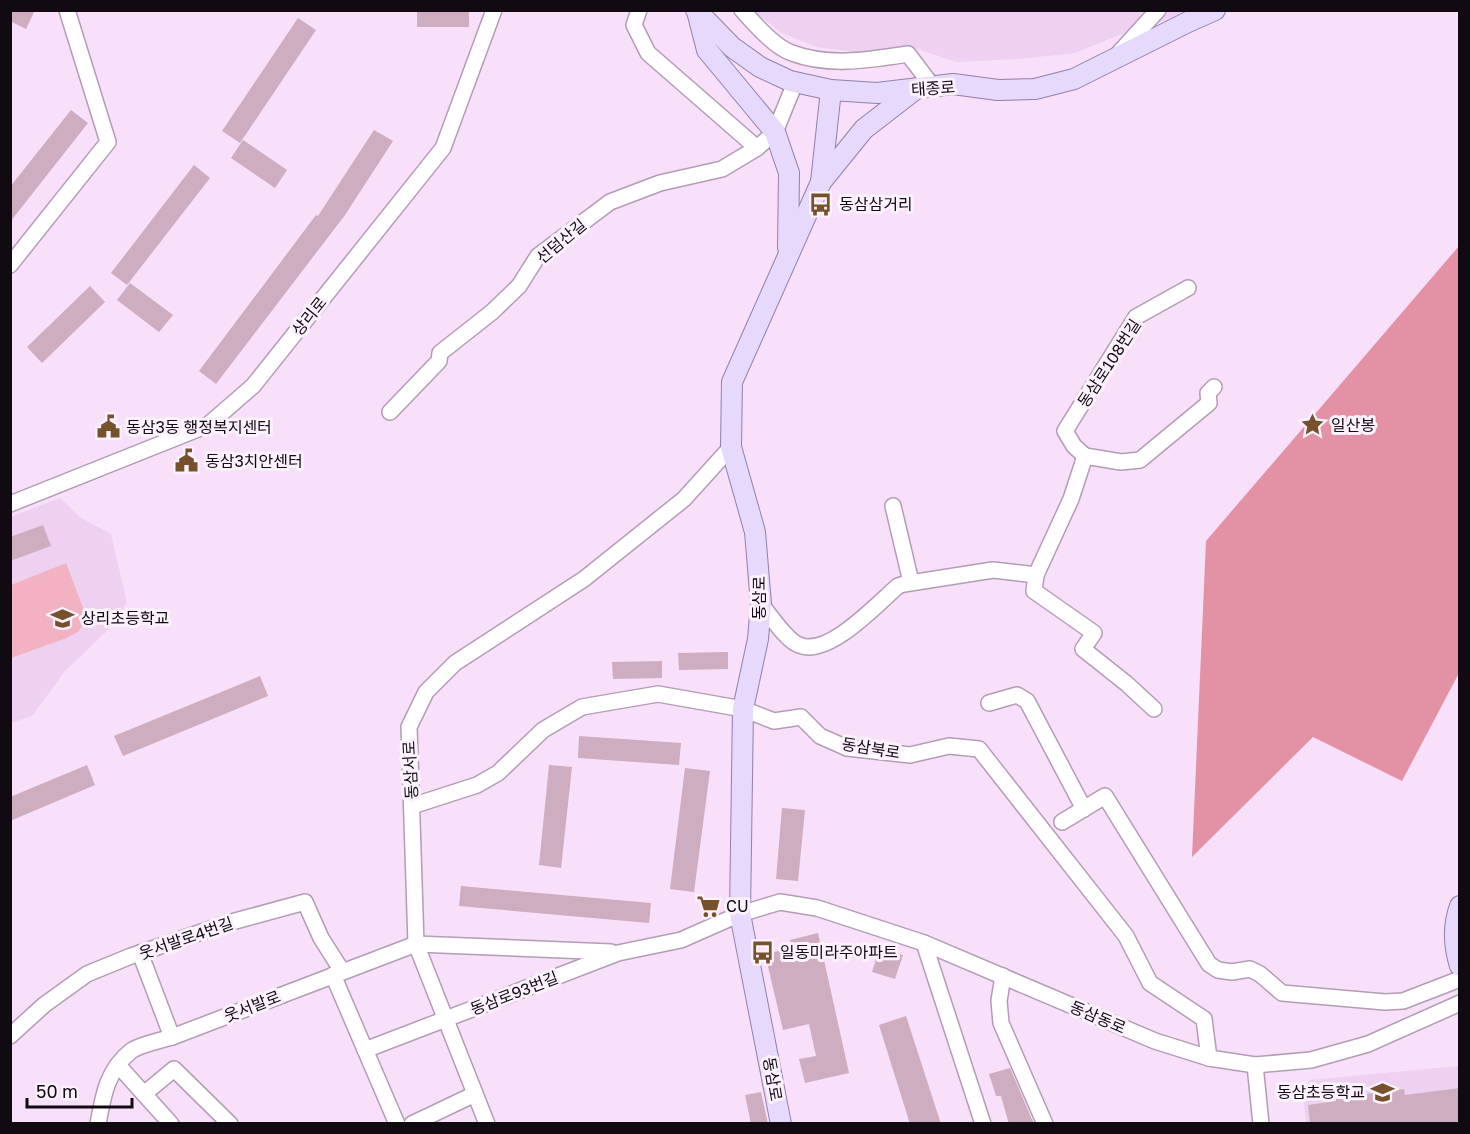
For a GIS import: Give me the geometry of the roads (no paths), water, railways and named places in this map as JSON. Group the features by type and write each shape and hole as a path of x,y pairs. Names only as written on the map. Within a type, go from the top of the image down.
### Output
{"main road":[{"name":"태종로","path":"697,13 732,47 760,68 795,82 831,90 877,93 953,84 998,90 1035,89 1074,79 1113,60 1185,16 1215,10"},
{"path":"697,13 707,50 775,132 789,173 788,255"},
{"path":"821,182 864,129 925,87"},
{"name":"동삼로","path":"781,1124 740,914 743,710 758,639 761,604 755,532 731,447 732,382 821,182 831,90"},
{"path":"1460,906 1456,918 1455,951 1460,966"}],"street":[{"path":"10,265 108,142 67,10"},
{"name":"상리로","path":"10,504 208,425 253,386 443,148 494,10"},
{"path":"639,10 634,25 648,53 757,148"},
{"path":"742,10 761,31 790,53 826,61 862,62 908,54 925,87"},
{"path":"1113,60 1158,10"},
{"path":"775,132 795,82"},
{"name":"선덤산길","path":"390,412 439,361 441,353 492,312 519,286 538,256 582,222 610,202 660,183 722,169 757,148 775,132"},
{"name":"동삼로108번길","path":"1085,456 1074,447 1065,431 1136,317 1188,288"},
{"path":"1154,709 1083,649 1094,633 1034,591 1036,575 1071,499 1085,456 1121,462 1140,460 1209,403 1208,393 1214,387"},
{"name":"동삼서로","path":"487,1124 416,944 409,727 426,692 455,663 584,579 684,499 731,447"},
{"path":"893,506 911,582"},
{"path":"761,604 793,641 800,646 817,646 837,637 898,586 993,570 1036,575"},
{"name":"동삼북로","path":"412,806 477,785 498,773 543,730 582,707 658,694 743,710 774,721 801,717 820,736 847,748 910,754 949,746 979,749 1126,936 1150,983 1204,1019 1209,1058"},
{"path":"989,704 1017,695 1027,700 1084,809"},
{"path":"1062,822 1105,796 1209,964 1218,970 1232,972 1250,969 1260,974 1282,993 1385,1002 1403,1001 1460,979"},
{"name":"웃서발로4번길","path":"10,1036 44,1005 87,974 228,923 305,902 338,973"},
{"name":"동삼동로","path":"740,914 780,902 817,908 924,943 1155,1041 1209,1058 1255,1065 1311,1060 1368,1044 1460,1003"},
{"name":"동삼로93번길","path":"365,1050 618,953 681,940 740,914"},
{"path":"924,943 983,1124"},
{"path":"416,944 618,953"},
{"name":"웃서발로","path":"98,1124 104,1088 118,1065 132,1050 172,1037 416,944"},
{"path":"140,953 172,1037"},
{"path":"338,973 365,1050 397,1124"},
{"path":"1003,976 999,1001 1000,1023 1045,1124"},
{"path":"118,1065 171,1124"},
{"path":"1255,1065 1262,1124"},
{"path":"144,1094 174,1069 230,1124"},
{"path":"412,1124 475,1094"}],"place":[{"name":"동삼삼거리","path":"821,204"},
{"name":"일산봉","path":"1313,425"},
{"name":"동삼3동 행정복지센터","path":"108,427"},
{"name":"동삼3치안센터","path":"187,461"},
{"name":"상리초등학교","path":"63,618"},
{"name":"CU","path":"708,906"},
{"name":"일동미라주아파트","path":"762,952"},
{"name":"동삼초등학교","path":"1383,1092"}]}
